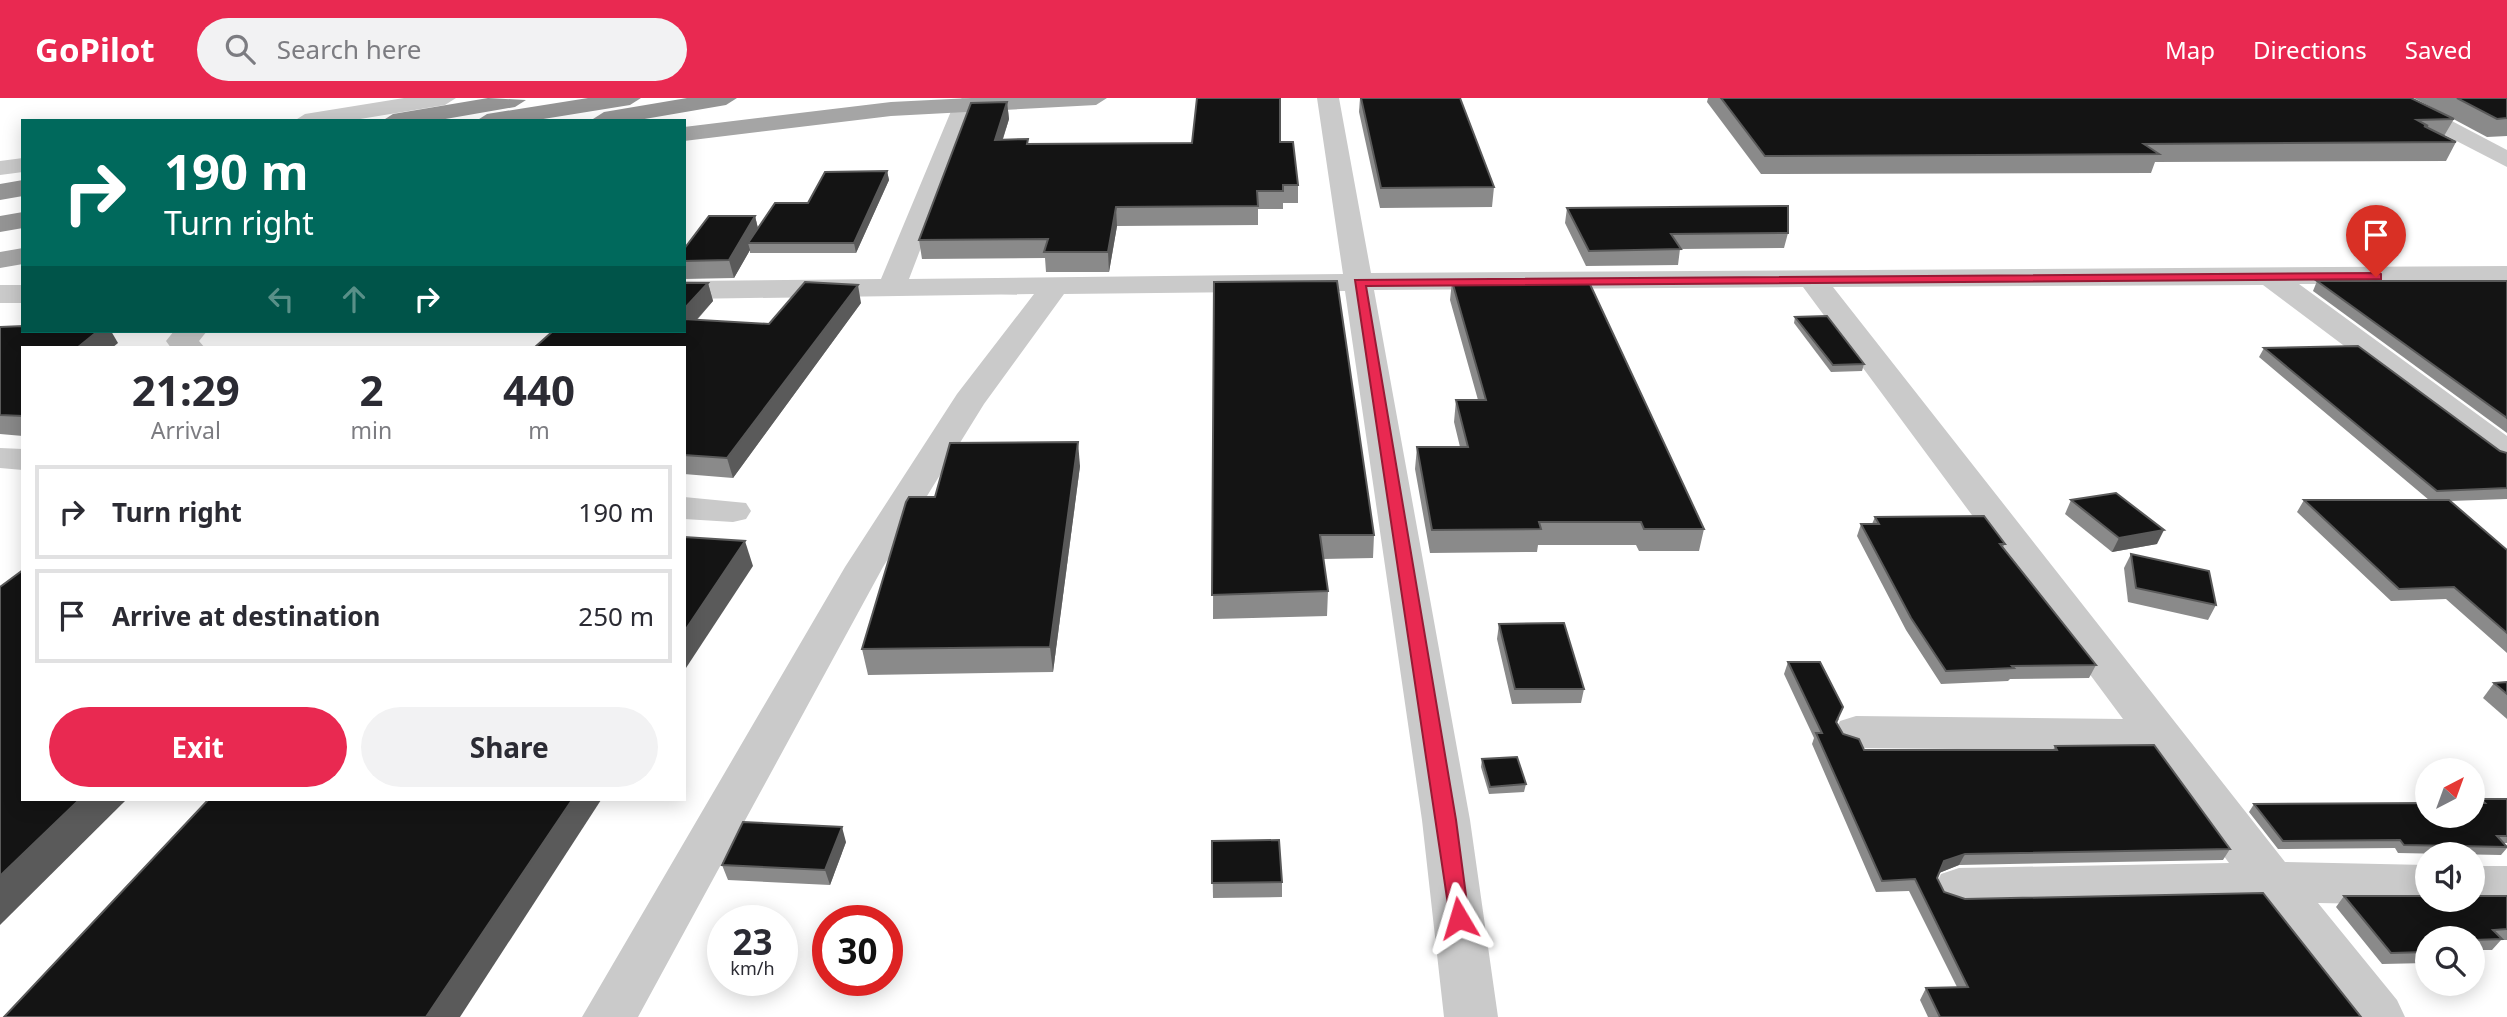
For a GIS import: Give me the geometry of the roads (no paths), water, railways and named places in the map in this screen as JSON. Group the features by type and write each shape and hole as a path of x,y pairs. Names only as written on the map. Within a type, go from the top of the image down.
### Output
{"highway":[{"path":"400,119 453,103 505,98"},
{"path":"453,103 524,98"},
{"path":"499,119 630,98"},
{"path":"604,119 726,98"},
{"path":"0,192 21,188"},
{"path":"0,204 21,200"},
{"path":"0,224 21,220"}],"main road":[{"path":"686,134 822,116 965,104 1096,98"},
{"path":"0,260 21,256"}],"street":[{"path":"1328,98 1446,820 1471,1017"},
{"path":"2391,98 2507,160"},
{"path":"321,119 453,103"},
{"path":"891,289 965,104"},
{"path":"0,168 21,165"},
{"path":"686,290 1360,282 2507,275"},
{"path":"2272,278 2507,452"},
{"path":"1812,279 1920,417 2269,881 2378,1017"},
{"path":"609,1017 864,566 969,401 1055,287"},
{"path":"0,294 21,294"},
{"path":"187,346 181,341 190,333"},
{"path":"0,458 21,460"},
{"path":"686,508 733,511"},
{"path":"1856,732 2158,735"},
{"path":"1959,888 2269,881 2415,885"},
{"path":"2485,886 2507,886"}]}
